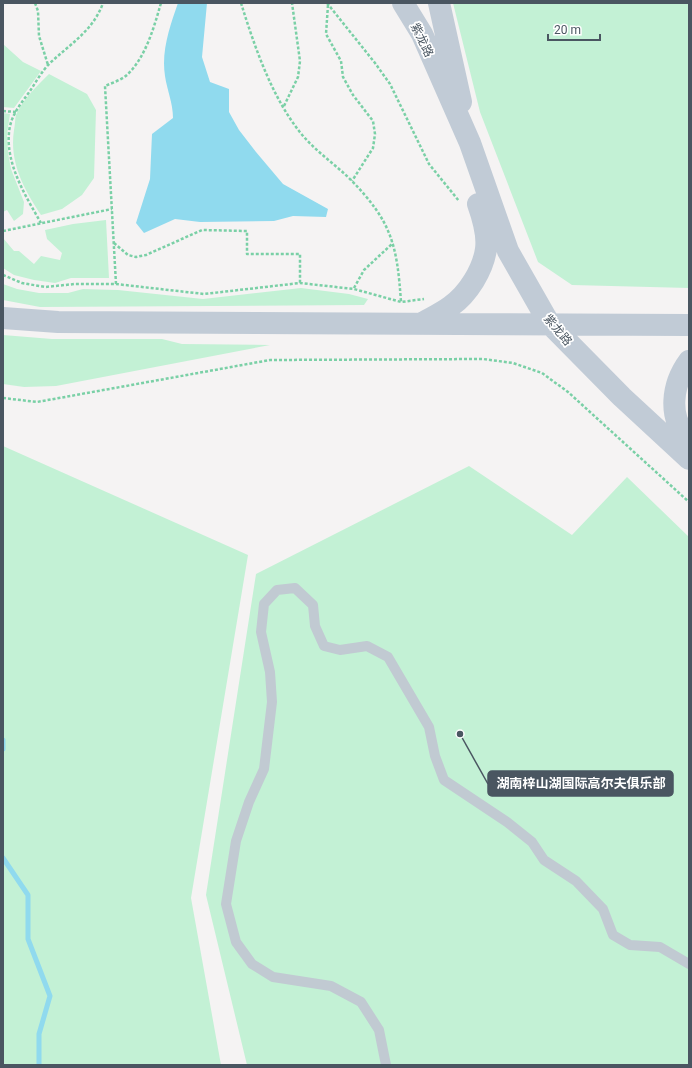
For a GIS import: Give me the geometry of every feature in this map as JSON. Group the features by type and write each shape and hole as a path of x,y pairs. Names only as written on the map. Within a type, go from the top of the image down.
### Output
{"street":[{"name":"紫龙路","path":"403,3 422,34 470,143 508,251 549,323 622,397 689,459"},
{"name":"紫龙路","path":"439,3 470,143"},
{"path":"413,323 452,306 469,289 481,266 486,249 484,225 446,91"},
{"path":"3,318 58,322 549,323 689,325"},
{"path":"689,362 681,373 675,394 675,417 689,439"}],"lane":[{"path":"386,1065 379,1030 361,1002 331,986 273,977 252,964 236,942 226,904 236,841 249,802 264,769 272,702 270,672 261,632 264,604 277,590 295,588 313,605 316,626 324,646 340,650 367,646 388,657 429,727 435,756 444,780 507,822 532,842 544,860 576,881 603,909 613,935 630,945 660,947 689,964"}],"path":[{"path":"35,3 38,11 39,36 48,65"},
{"path":"41,223 25,196 14,171 10,145 10,126 16,112 48,65 86,32 99,15 103,3"},
{"path":"116,284 105,86 126,76 140,59 155,25 161,3"},
{"path":"241,3 254,43 283,107 304,137 352,181 384,219 394,242 401,302 413,323"},
{"path":"283,107 298,77 300,61 292,3"},
{"path":"328,3 326,34 341,61 343,77 353,95 373,121 376,134 373,148 352,181"},
{"path":"328,3 376,63 390,84 429,164 459,201 461,208"},
{"path":"3,111 16,112"},
{"path":"3,231 112,209"},
{"path":"113,243 128,255 136,257 146,255 202,230 247,231 247,254 300,254 300,283"},
{"path":"354,289 364,270 394,242"},
{"path":"3,275 22,283 45,287 75,284 116,284 204,294 300,283 354,289 401,302 427,298"},
{"path":"3,398 37,402 270,360 483,359 513,363 542,373 568,392 689,502"}],"green space":[{"path":"453,3 689,3 689,288 572,285 538,262 480,112"},
{"path":"3,44 23,62 41,71 14,108 3,107"},
{"path":"49,74 87,94 96,110 94,178 82,195 62,209 41,215 19,175 13,142 16,115 19,109 31,93"},
{"path":"3,113 10,114 7,134 8,153 11,169 24,202 23,214 14,221 7,210 3,212"},
{"path":"106,220 109,278 71,278 55,283 14,275 3,268 3,238 14,251 19,251 34,264 41,256 60,260 62,253 47,239 45,230 73,224"},
{"path":"3,284 17,289 39,293 68,293 83,289 118,290 203,299 301,288 349,294 368,299 364,305 40,307 3,300"},
{"path":"3,335 52,339 162,339 182,344 270,345 56,386 24,387 3,384"},
{"path":"3,446 248,555 191,898 221,1065 3,1065"},
{"path":"469,466 572,535 627,477 689,537 689,1065 247,1065 206,895 256,574"}],"water":[{"path":"178,3 207,3 202,57 210,82 229,89 229,112 239,130 283,184 328,209 326,217 293,216 274,221 200,222 175,219 144,233 136,223 150,179 152,134 173,118 165,76 164,57 169,30"}],"waterway":[{"path":"3,740 3,749"},
{"path":"3,858 28,895 28,939 50,996 39,1034 39,1065"}],"place":[{"name":"湖南梓山湖国际高尔夫俱乐部","path":"460,734"}]}
